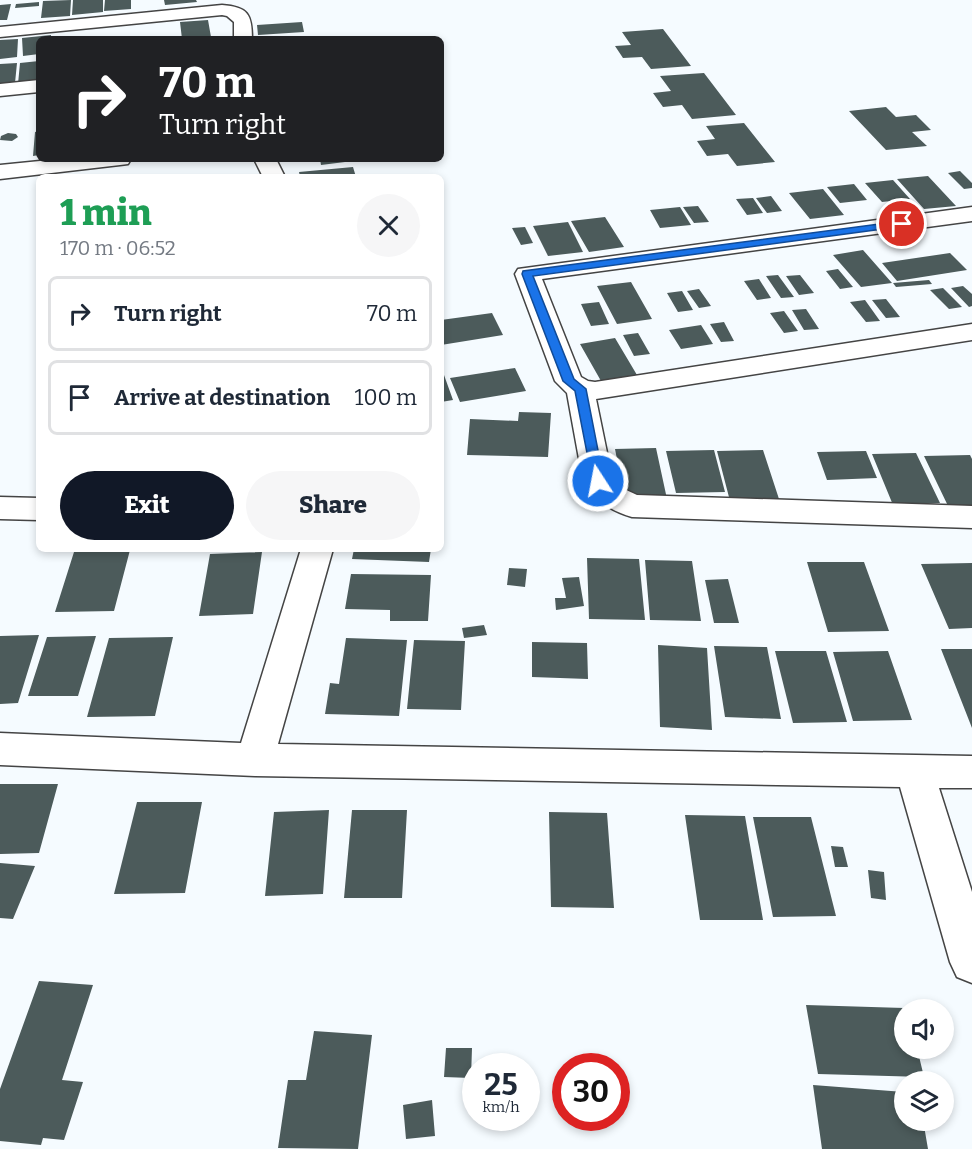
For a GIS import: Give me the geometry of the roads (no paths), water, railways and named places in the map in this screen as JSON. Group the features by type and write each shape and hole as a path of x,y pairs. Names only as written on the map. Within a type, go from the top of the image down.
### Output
{"street":[{"path":"0,32 222,10 232,11 243,20 243,36"},
{"path":"0,90 36,86"},
{"path":"0,172 92,162"},
{"path":"972,214 527,274 569,381 580,389 595,391 972,332"},
{"path":"580,389 598,481 614,496 632,506 972,517"},
{"path":"0,508 36,509"},
{"path":"255,760 316,552"},
{"path":"0,749 255,760 972,772"},
{"path":"915,772 972,962"}]}
